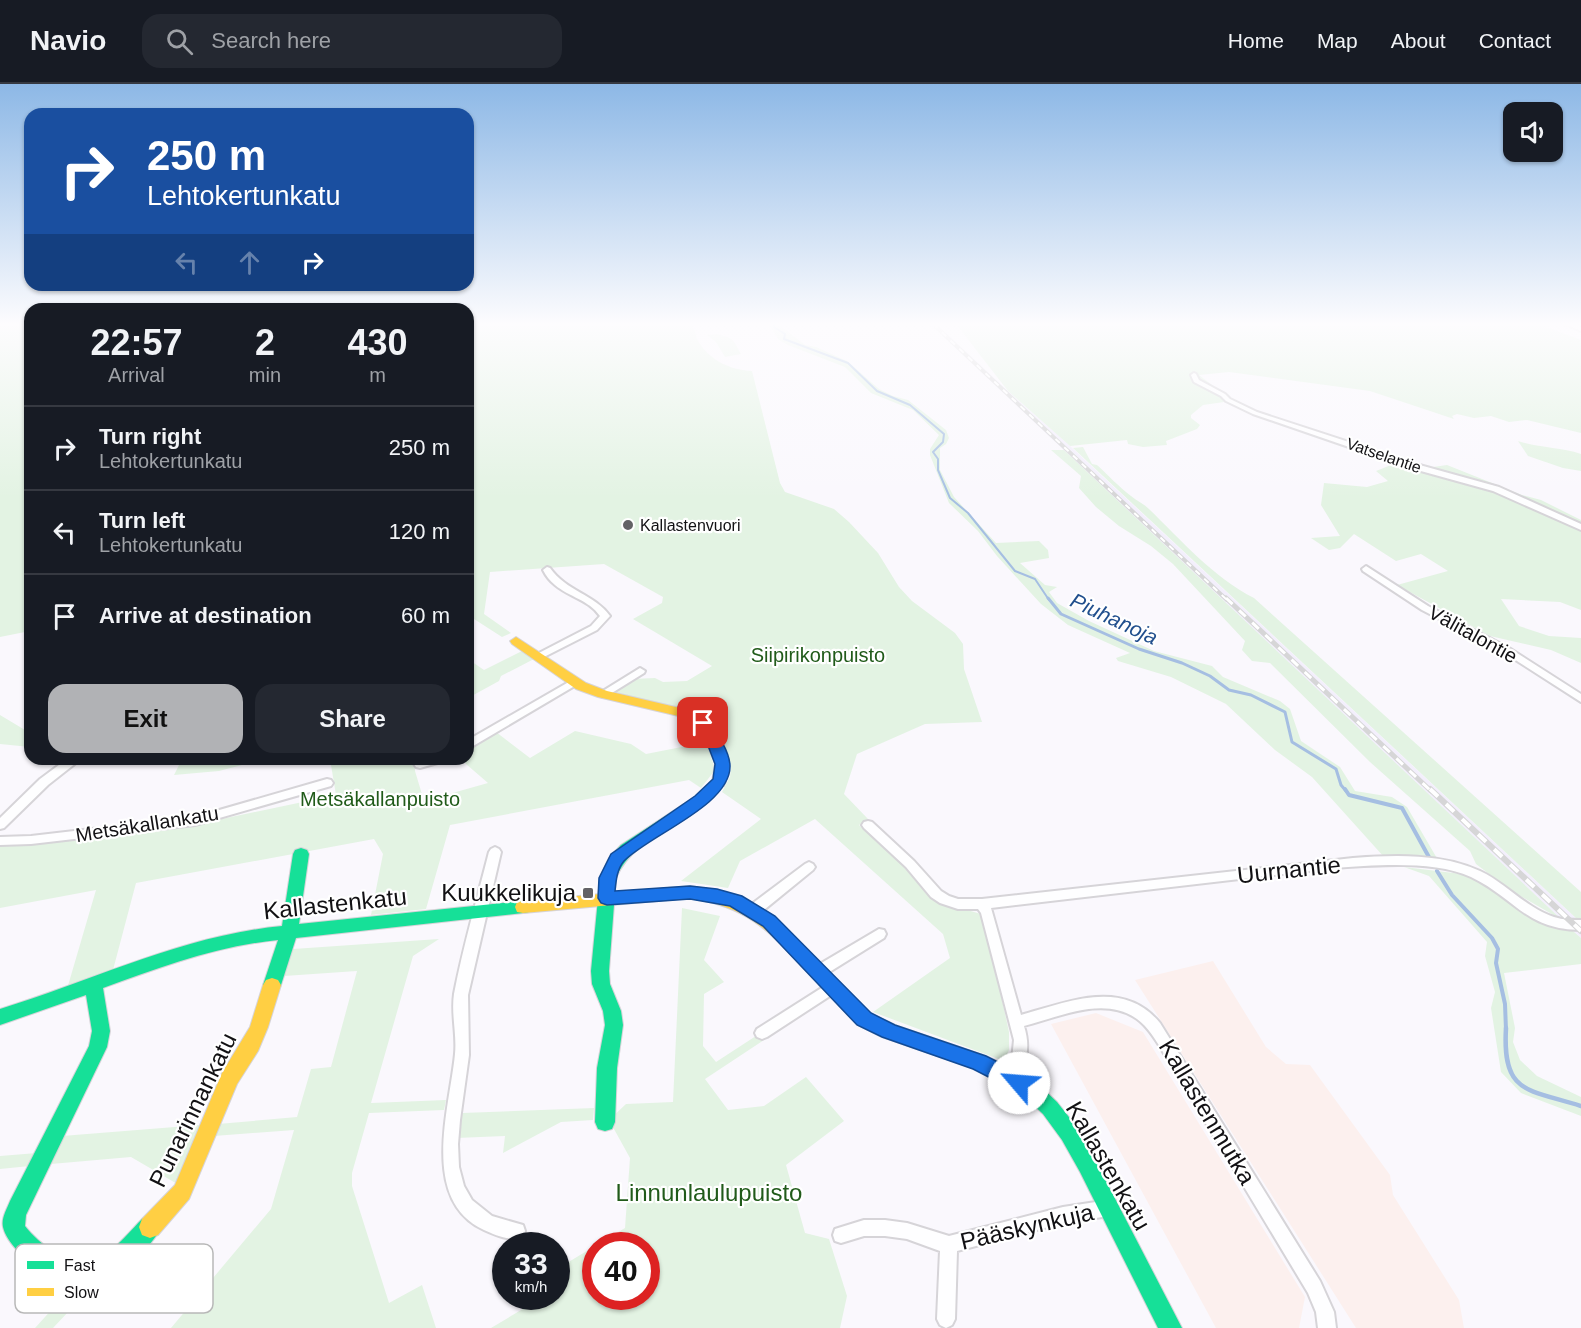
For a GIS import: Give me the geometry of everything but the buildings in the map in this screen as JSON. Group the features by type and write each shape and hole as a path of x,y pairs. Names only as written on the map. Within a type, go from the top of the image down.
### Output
{"street":[{"name":"Vatselantie","path":"1198,382 1223,395 1227,400 1255,413 1413,466 1496,489 1581,527"},
{"name":"Välitalontie","path":"1366,569 1425,608 1506,650 1581,699"},
{"path":"540,656 594,628 605,616 599,608 555,582 547,570"},
{"path":"516,641 574,682 603,694 692,715 707,728 722,764 723,771 720,781 701,800 616,858 608,878 601,984 612,1011 614,1025 607,1068 605,1122"},
{"path":"603,694 640,671"},
{"path":"474,741 574,682"},
{"path":"0,825 35,790 67,765"},
{"name":"Metsäkallankatu","path":"0,841 31,840 195,821 327,783"},
{"name":"Uurnantie","path":"868,825 910,864 936,894 958,904 982,904 1108,888 1359,863 1406,861 1464,869 1481,876 1532,913 1561,927 1581,925"},
{"path":"495,852 459,1006 462,1052 450,1135 450,1153 460,1197 469,1210 482,1220 497,1227 517,1231"},
{"name":"Punarinnankatu","path":"132,1244 182,1192 229,1079 259,1026 289,932 301,854"},
{"path":"754,910 809,867"},
{"name":"Kallastenkatu","path":"0,1017 148,964 204,946 248,936 607,898 690,892 717,895 754,910 785,936 831,988 864,1019 889,1031 979,1062 1011,1077 1031,1090 1050,1108 1069,1133 1170,1328"},
{"path":"982,904 987,912 1021,1040 1019,1060 1011,1077"},
{"path":"818,972 879,934"},
{"name":"Punarinnankatu","path":"26,1244 14,1233 12,1225 21,1202 98,1047 101,1031 94,985"},
{"path":"762,1033 831,988"},
{"name":"Kallastenmutka","path":"1017,1022 1097,1003 1113,1003 1130,1007 1144,1015 1171,1052 1314,1287 1325,1312 1327,1328"},
{"name":"Pääskynkuja","path":"841,1235 864,1228 885,1228 907,1231 949,1245 1063,1215 1108,1208"},
{"path":"946,1319 949,1245"}],"shaded area":[{"path":"992,382 999,382 1070,446 1581,923 1581,938"},
{"path":"1213,961 1266,1047 1286,1064 1310,1065 1390,1175 1393,1195 1459,1300 1464,1328 1356,1328 1135,980"},
{"path":"1096,1013 1143,1032 1305,1297 1299,1328 1216,1328 1051,1024"}],"green space":[{"path":"0,382 24,382 24,632 0,637"},
{"name":"Siipirikonpuisto","path":"474,382 755,382 780,483 785,492 834,509 878,553 899,587 912,601 955,633 963,644 964,669 982,722 925,724 857,754 844,794 868,819 859,825 939,902 981,914 986,925 1009,1032 1009,1050 1004,1061 873,1012 950,958 943,934 815,819 740,861 728,888 681,881 761,819 722,792 730,777 731,765 714,727 700,714 612,691 633,679 655,678 663,682 687,681 712,666 633,619 662,603 663,597 604,564 490,572 484,614 511,633 502,637 474,619"},
{"path":"860,382 871,382 893,396 908,400 946,430 949,438 940,448 940,470 954,497 996,543 1039,541 1048,550 1049,558 1020,563 1045,585 1057,587 1049,592 1057,603 1089,621 1154,651 1212,666 1223,677 1280,701 1290,709 1301,741 1340,767 1355,791 1392,797 1407,807 1438,860 1384,857 1312,777 1275,750 1226,704 1171,677 1118,661 1116,658 1130,653 1068,625 1041,604 997,556 978,531 949,503 930,455 930,449 939,435 913,410 871,393"},
{"path":"1001,382 1208,382 1221,392 1224,402 1203,405 1191,415 1191,418 1200,425 1197,429 1166,441 1167,445 1143,447 1128,444 1127,440 1070,446 1008,391"},
{"path":"1304,382 1581,382 1581,433 1527,420 1509,422 1491,416 1474,418 1457,414 1452,416 1454,419 1370,391"},
{"path":"1518,441 1581,454 1581,471 1563,468 1528,456"},
{"path":"1083,447 1092,464 1097,465 1147,507 1211,569 1254,598 1581,892 1581,920 1578,920 1073,448"},
{"path":"1051,450 1064,450 1562,920 1510,890 1476,864 1470,851 1370,762 1270,663 1252,661 1242,650 1245,641 1173,564 1096,507 1079,488 1081,476"},
{"path":"1401,464 1488,487 1581,529 1581,610 1560,602 1501,599 1519,626 1549,636 1581,638 1581,663 1551,650 1490,636 1397,585 1448,571 1421,554 1396,561 1354,534 1340,548 1329,550 1311,538 1340,536 1321,505 1324,483 1367,487 1388,481 1376,471"},
{"path":"1447,465 1522,495 1541,500 1581,520 1581,524 1491,485 1426,468"},
{"path":"522,651 534,659 501,676 499,681 474,695 474,663 484,670"},
{"path":"0,715 24,729 24,746 0,744"},
{"name":"Metsäkallanpuisto","path":"575,731 631,744 646,754 707,742 715,770 701,788 689,780 450,825 426,909 371,915 383,854 374,839 136,883 113,970 67,989 96,890 0,908 0,845 81,840 169,830 336,795 331,765 415,765 424,801 488,783 467,765 474,765 474,745 496,732 530,758"},
{"path":"179,765 242,765 219,771 174,775"},
{"path":"1404,867 1470,875 1527,914 1554,928 1573,931 1581,938 1581,964 1504,973 1515,1028 1513,1042 1520,1060 1537,1076 1581,1097 1581,1116 1521,1093 1501,1072 1491,1008 1495,992 1485,956 1487,942 1429,876"},
{"name":"Linnunlaulupuisto","path":"682,908 720,916 704,960 724,982 704,994 703,1046 716,1062 759,1034 764,1040 705,1079 728,1110 764,1106 806,1077 844,1121 786,1165 805,1233 829,1239 847,1296 840,1328 491,1328 521,1310 570,1310 570,1261 582,1254 582,1310 660,1310 660,1232 618,1232 625,1228 630,1158 609,1120 626,1104 673,1102"},
{"path":"439,939 413,956 371,1103 446,1100 444,1110 369,1113 352,1173 352,1186 389,1303 422,1285 436,1328 171,1328 184,1313 213,1313 213,1278 271,1209 294,1130 214,1136 218,1124 297,1117 311,1069 331,1067 357,971 284,976 293,949"},
{"path":"594,1108 593,1120 561,1122 503,1153 505,1136 456,1138 462,1113"},
{"path":"200,1125 179,1185 131,1157 51,1164 62,1136"},
{"path":"37,1153 30,1166 0,1169 0,1156"},
{"path":"49,1313 67,1313 53,1328 35,1328"}],"waterway":[{"name":"Piuhanoja","path":"868,382 877,391 910,405 944,434 943,442 933,452 938,459 938,470 950,498 968,513 1015,571 1035,579 1049,600"},
{"name":"Piuhanoja","path":"1048,598 1061,614 1139,649 1182,663 1210,676 1229,690 1251,695 1285,712 1292,742 1336,769 1341,785 1346,791"},
{"name":"Piuhanoja","path":"1345,789 1349,795 1402,808 1430,859"},
{"name":"Piuhanoja","path":"1437,871 1452,895 1492,938 1498,949 1496,963 1505,1004 1506,1030"},
{"name":"Piuhanoja","path":"1506,1030 1506,1050 1514,1078 1533,1092 1581,1106"}],"railway":[{"path":"995,382 1227,600"},
{"path":"1226,598 1431,791"},
{"path":"1430,789 1581,931"}],"traffic: fast":[{"path":"605,1122 607,1068 614,1025 612,1011 601,984 600,971 608,878 615,862 627,849 701,800 719,782"},
{"path":"272,985 289,932 301,854"},
{"path":"0,1017 36,1006 178,953 248,936 523,907"},
{"path":"819,973 864,1019 889,1031 979,1062 1011,1077 1031,1090 1050,1108 1069,1133 1087,1165 1170,1328"},
{"path":"26,1244 16,1233 14,1218 98,1047 101,1031 94,985"},
{"path":"133,1244 150,1227"}],"traffic: slow":[{"path":"516,641 581,686 603,694 692,715 707,728 722,763 719,782"},
{"path":"523,907 690,892 713,896 732,901 763,918 777,929 819,973"},
{"path":"150,1227 182,1192 229,1079 251,1045 259,1027 272,985"}],"place":[{"name":"Kallastenvuori","path":"628,525"},
{"name":"Kuukkelikuja","path":"588,893"}],"route":[{"path":"703,723 711,735 722,764 723,776 701,800 616,858 608,878 607,898 690,892 717,895 736,901 769,921 831,988 864,1019 889,1031 979,1062 1019,1083"}]}
